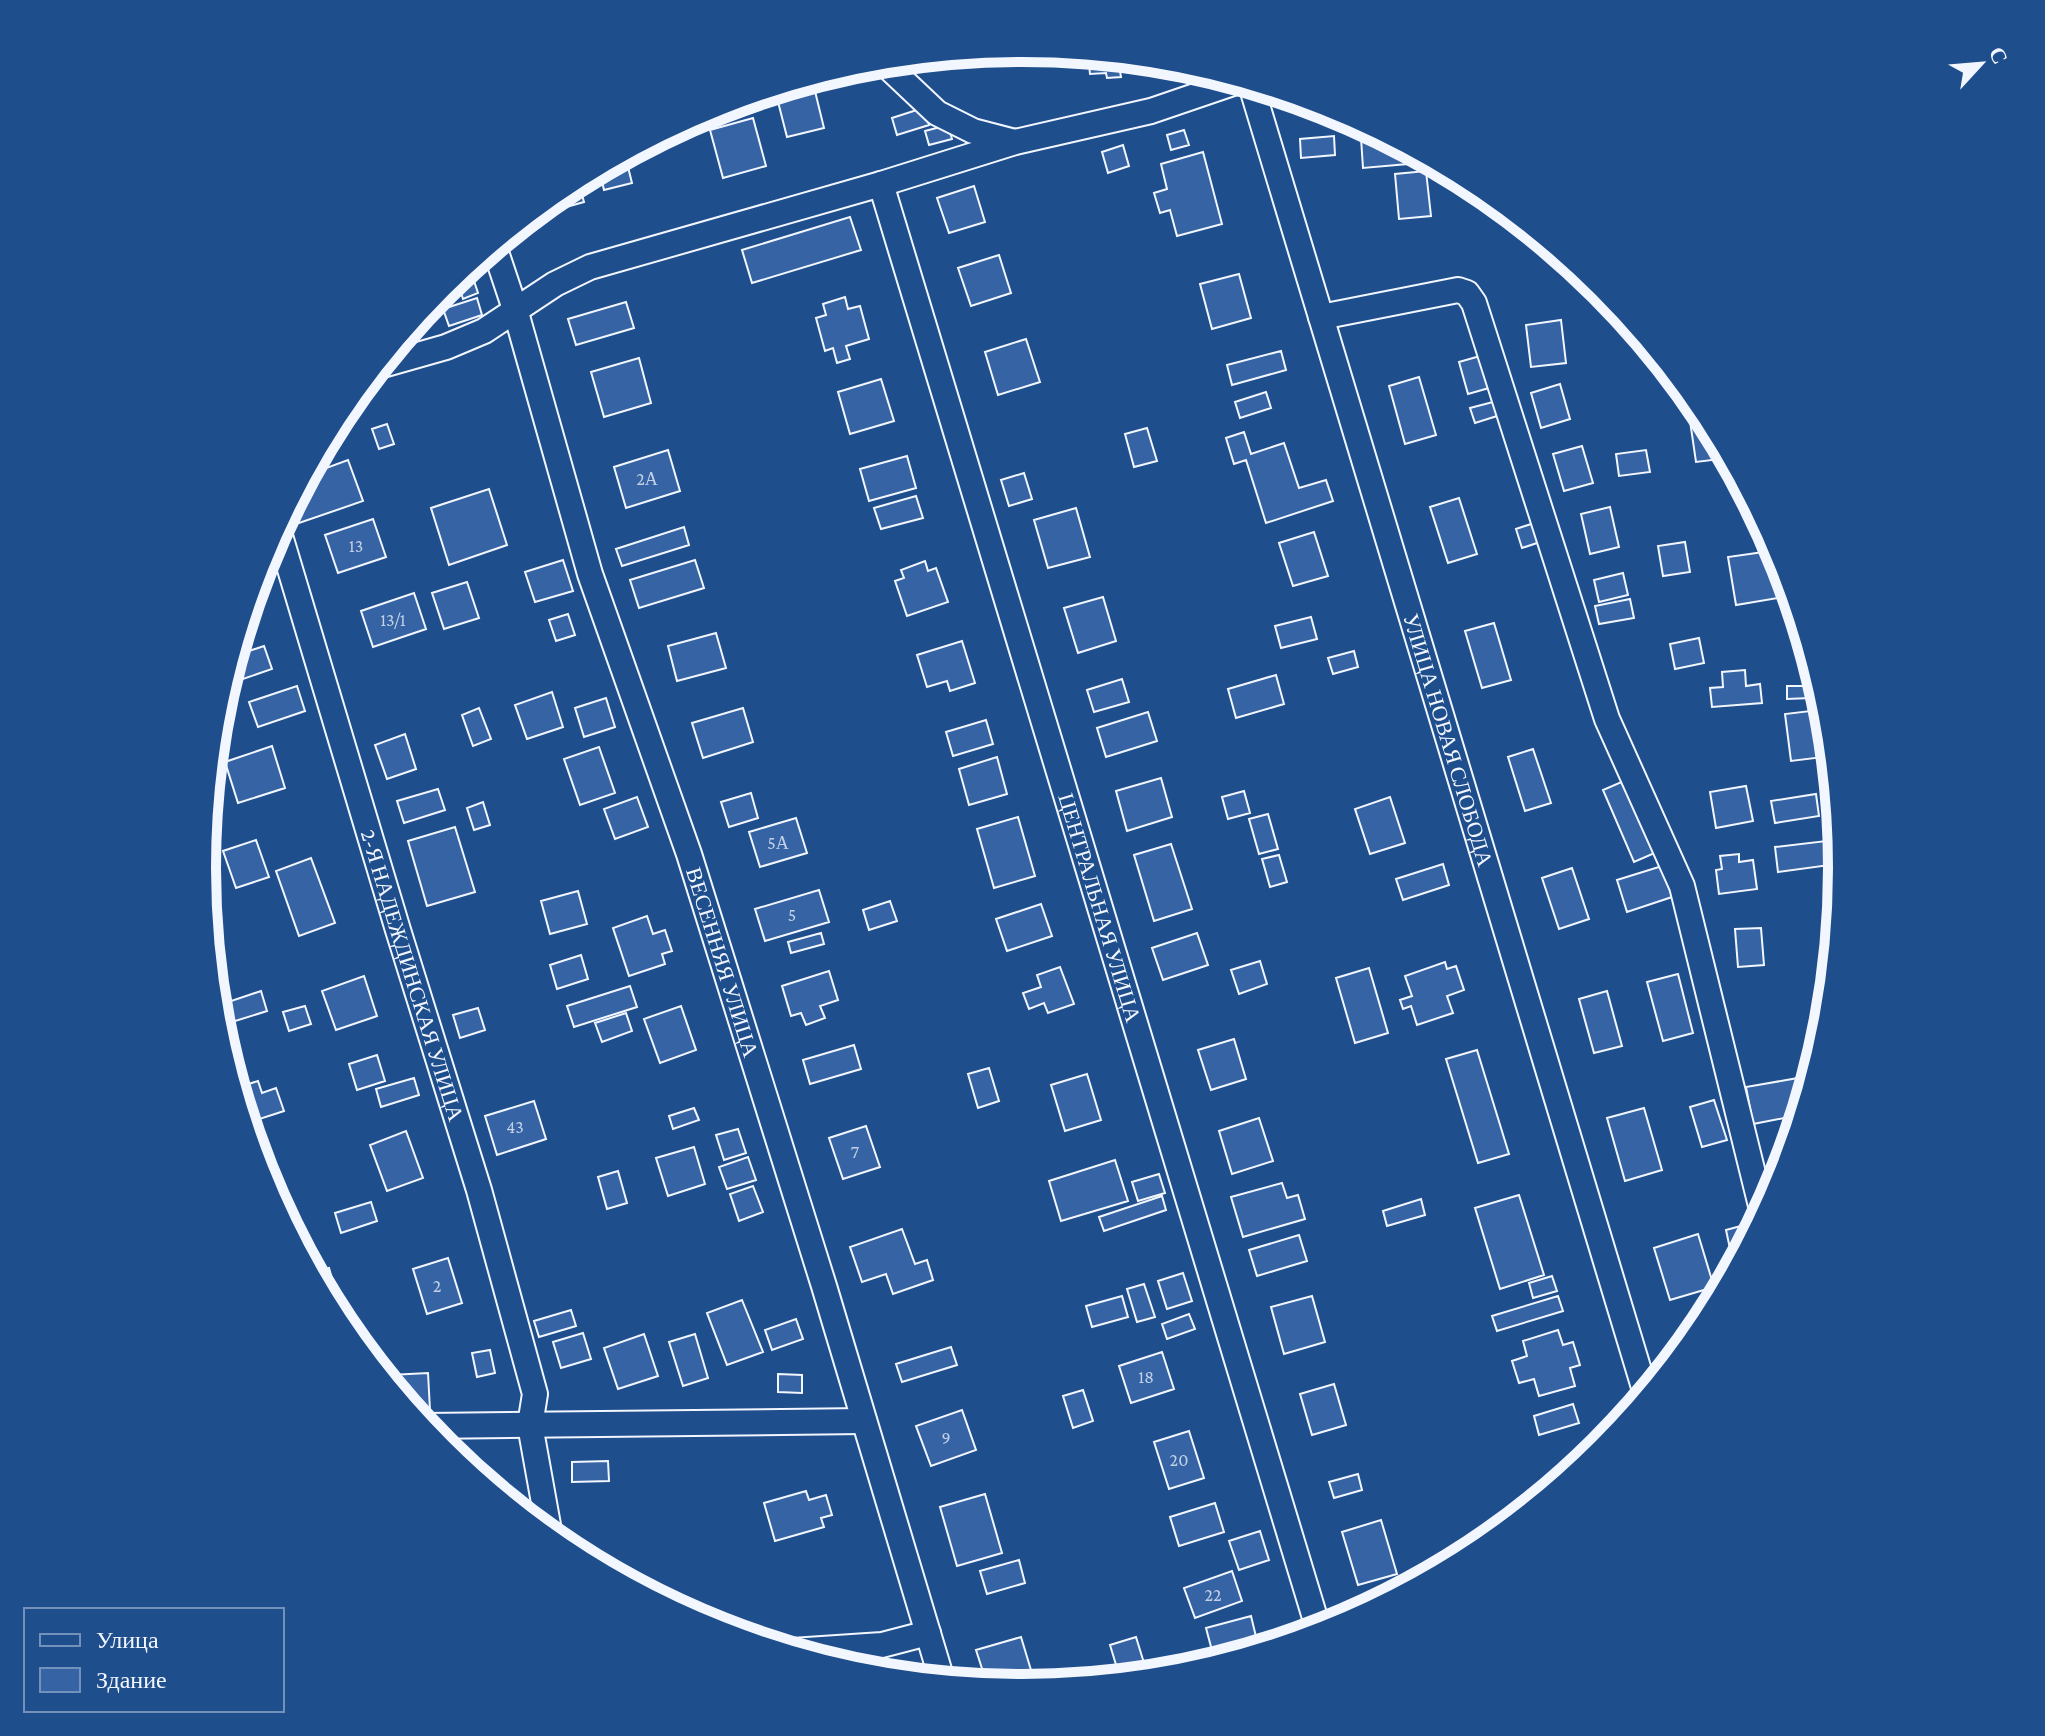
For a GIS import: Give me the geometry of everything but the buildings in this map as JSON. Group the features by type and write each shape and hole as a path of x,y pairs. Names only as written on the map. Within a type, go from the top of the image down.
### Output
{"street":[{"path":"894,73 937,113 973,131 1015,142"},
{"path":"397,361 446,347 484,331 555,284 590,267 881,184 1015,142 1151,111 1222,87"},
{"name":"УЛИЦА НОВАЯ СЛОБОДА","path":"1254,96 1642,1382"},
{"name":"ЦЕНТРАЛЬНАЯ УЛИЦА","path":"881,184 1315,1619"},
{"name":"ВЕСЕННЯЯ УЛИЦА","path":"498,257 590,574 689,854 820,1271 939,1669"},
{"path":"1321,317 1458,290 1467,293 1474,303 1607,719 1682,886 1758,1195"},
{"name":"2-Я НАДЕЖДИНСКАЯ УЛИЦА","path":"284,548 479,1190 535,1394 530,1425 547,1518"},
{"path":"442,1426 864,1421"},
{"path":"822,1649 882,1645 928,1633"}]}
